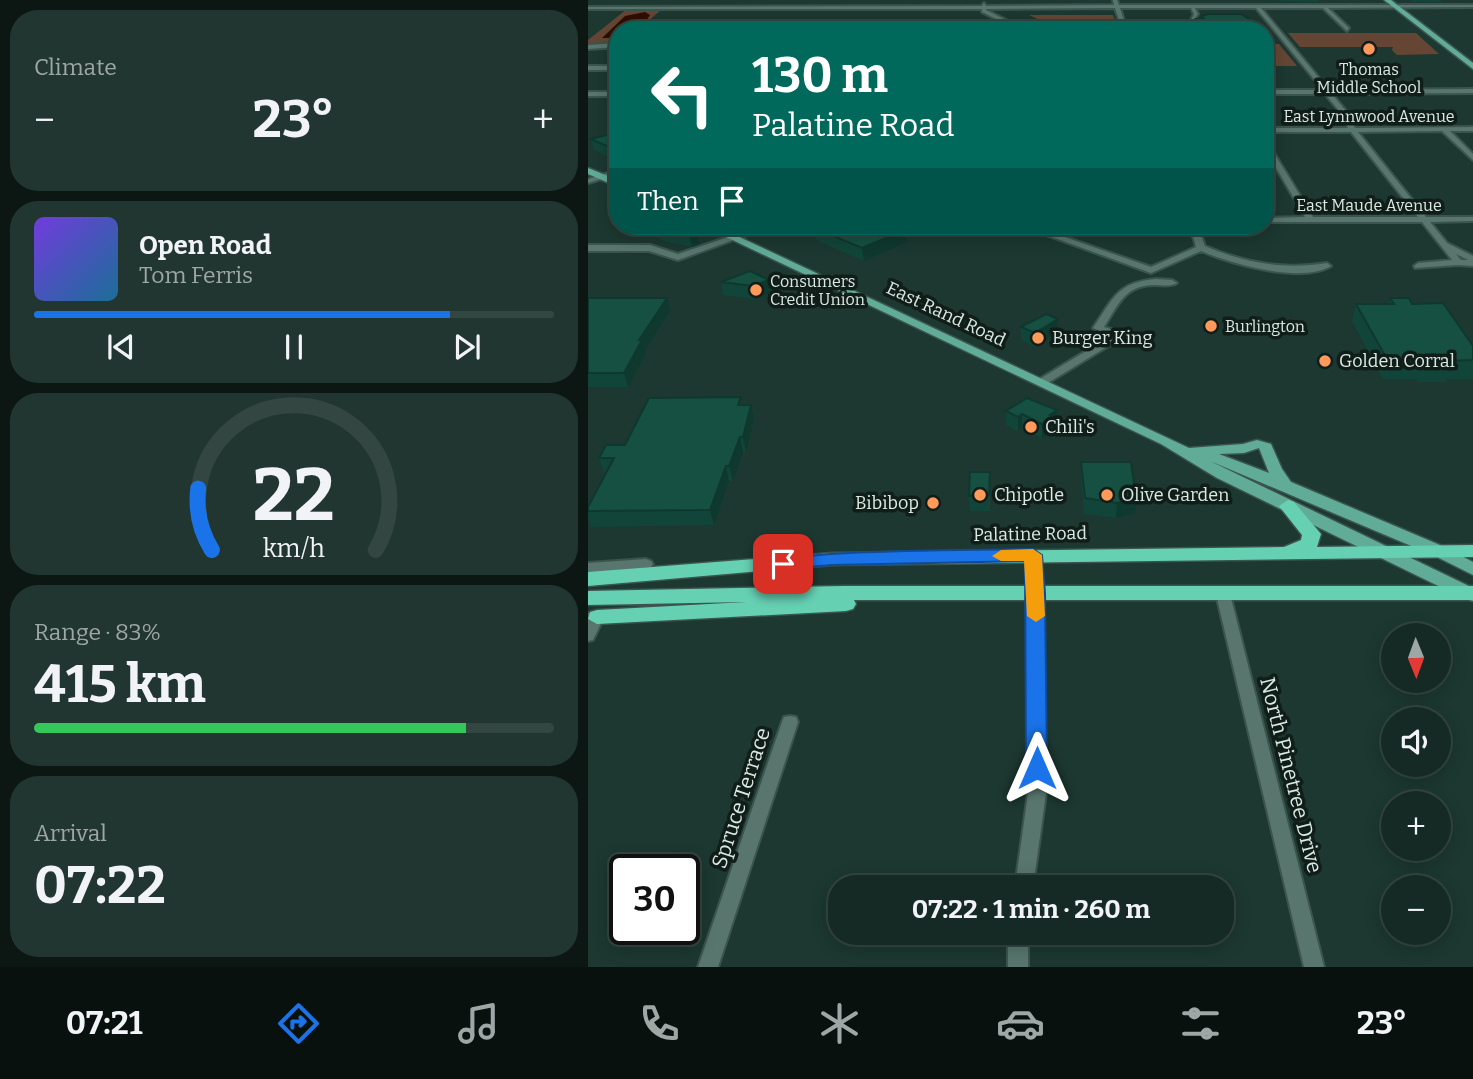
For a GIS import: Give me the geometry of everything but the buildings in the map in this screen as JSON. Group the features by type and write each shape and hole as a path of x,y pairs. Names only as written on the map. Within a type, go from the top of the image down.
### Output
{"highway":[{"path":"1278,553 1301,549 1309,544 1312,534 1288,506"},
{"name":"Palatine Road","path":"588,579 832,559 1473,551"},
{"path":"646,564 832,559"},
{"path":"588,598 844,593 1471,594"},
{"path":"593,617 844,604 895,595"}],"main road":[{"path":"1387,0 1473,67"},
{"path":"588,171 609,180"},
{"name":"East Rand Road","path":"727,235 1166,441 1223,475 1471,594"},
{"name":"East Rand Road","path":"1166,441 1232,463 1441,552 1473,569"},
{"path":"1195,451 1262,445 1286,487"}],"street":[{"path":"830,21 841,0"},
{"path":"984,3 984,11 1005,21"},
{"path":"590,9 984,3 1473,6"},
{"path":"1116,3 1122,21"},
{"path":"1192,6 1196,14 1192,21"},
{"path":"1257,6 1269,21"},
{"path":"1324,6 1347,29"},
{"path":"1274,27 1346,115 1353,130 1458,262"},
{"path":"590,46 609,45"},
{"path":"588,68 609,68"},
{"path":"1274,92 1473,91"},
{"path":"588,94 609,94"},
{"path":"1444,130 1473,158"},
{"name":"East Lynnwood Avenue","path":"1274,131 1473,130"},
{"path":"1274,158 1310,219"},
{"path":"588,181 609,175"},
{"name":"East Maude Avenue","path":"1274,220 1473,219"},
{"path":"588,248 650,248 678,257 746,235"},
{"path":"1052,235 1151,270 1201,248 1249,266 1298,270 1327,266"},
{"path":"1197,235 1201,248"},
{"path":"1445,245 1473,261"},
{"path":"1418,266 1473,261"},
{"path":"1042,382 1119,335 1098,328 1131,284 1144,281 1172,283"},
{"path":"1026,875 1037,793 1036,593 1033,555"},
{"path":"588,568 646,564"},
{"name":"North Pinetree Drive","path":"1223,594 1314,967"},
{"path":"588,636 593,617"},
{"name":"Spruce Terrace","path":"708,967 790,722"},
{"path":"1018,945 1018,967"}],"shaded area":[{"path":"627,9 662,9 648,21 612,21"},
{"path":"645,12 650,15 646,21 620,21 625,16"},
{"path":"1029,15 1113,15 1115,21 1042,21"},
{"path":"609,23 609,43 588,44 588,40"},
{"path":"1288,33 1416,33 1439,54 1397,55 1392,50 1393,47 1300,47"},
{"path":"1274,44 1279,44 1297,66 1274,66"}],"slow traffic":[{"path":"1001,556 1033,555 1036,616"}],"place":[{"name":"Thomas Middle School","path":"1369,49"},
{"name":"Consumers Credit Union","path":"756,290"},
{"name":"Burlington","path":"1211,326"},
{"name":"Burger King","path":"1038,338"},
{"name":"Golden Corral","path":"1325,361"},
{"name":"Chili's","path":"1031,427"},
{"name":"Chipotle","path":"980,495"},
{"name":"Olive Garden","path":"1107,495"},
{"name":"Bibibop","path":"933,503"}],"route":[{"path":"783,564 832,559 1033,555 1036,593 1037,768"}]}
